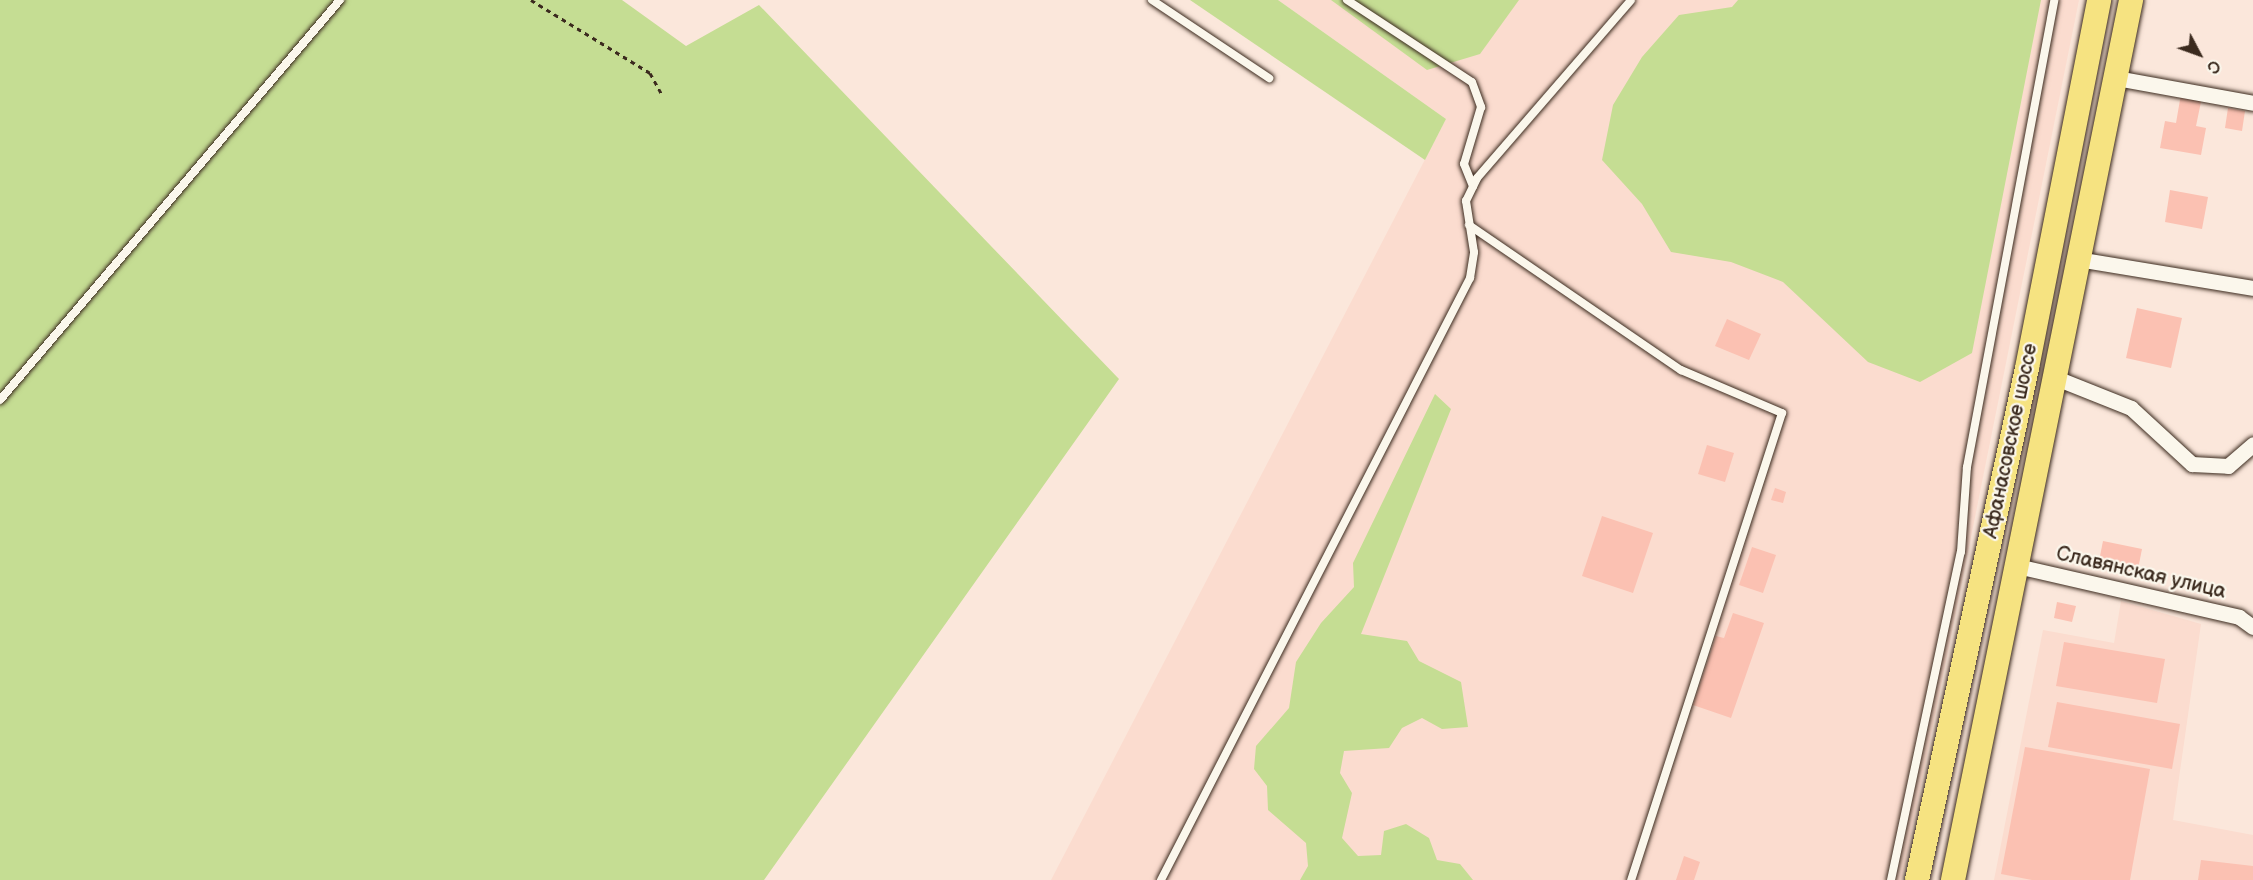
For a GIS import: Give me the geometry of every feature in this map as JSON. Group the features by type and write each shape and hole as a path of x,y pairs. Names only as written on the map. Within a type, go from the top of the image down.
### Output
{"main road":[{"name":"Афанасовское шоссе","path":"1917,880 2025,380 2099,0"},
{"name":"Афанасовское шоссе","path":"1953,880 2131,0"}],"street":[{"path":"2116,78 2253,103"},
{"path":"2078,259 2253,288"},
{"path":"2056,378 2131,408 2192,464 2228,466 2253,444"},
{"name":"Славянская улица","path":"2018,566 2239,617 2253,627"}],"lane":[{"path":"0,400 340,0"},
{"path":"1152,0 1269,78"},
{"path":"1347,0 1472,82 1480,107 1464,164 1473,186"},
{"path":"1161,880 1470,278 1466,201 1473,186 1631,0"},
{"path":"1891,880 1961,552 1967,467 2054,0"},
{"path":"1469,225 1681,370 1782,412 1631,880"}],"path":[{"path":"531,0 634,62 650,74 661,93"}],"shaded area":[{"path":"1278,0 2079,0 1902,880 1051,880 1446,119"},
{"path":"2121,601 2201,624 2173,820 2253,835 2253,880 1994,880 2043,630 2114,643"}],"green space":[{"path":"0,0 622,0 686,46 759,5 1119,379 764,880 0,880"},
{"path":"1190,0 1278,0 1446,119 1425,160"},
{"path":"1331,0 1519,0 1480,54 1427,70"},
{"path":"1738,0 2041,0 1972,353 1920,382 1868,362 1783,282 1731,262 1671,252 1642,204 1602,160 1613,105 1642,57 1679,15 1732,7"},
{"path":"1435,394 1451,409 1361,634 1407,641 1419,661 1461,682 1468,727 1442,729 1422,718 1402,728 1389,748 1344,751 1340,773 1352,793 1342,838 1358,856 1381,855 1384,831 1406,824 1429,838 1437,860 1460,864 1473,880 1300,880 1308,866 1306,843 1268,810 1267,786 1254,769 1256,746 1289,708 1296,662 1321,623 1354,587 1353,563"}],"building":[{"path":"2181,94 2202,97 2196,126 2206,128 2201,155 2160,148 2165,121 2176,123"},
{"path":"2228,108 2245,111 2242,131 2225,128"},
{"path":"2170,190 2208,197 2202,229 2165,222"},
{"path":"2137,308 2182,318 2171,368 2126,358"},
{"path":"1727,319 1761,334 1749,360 1715,346"},
{"path":"1707,445 1734,453 1725,482 1698,474"},
{"path":"1775,488 1786,492 1783,503 1771,500"},
{"path":"1602,516 1653,533 1633,593 1582,576"},
{"path":"2103,541 2142,549 2137,574 2098,566"},
{"path":"1752,547 1776,555 1763,593 1739,585"},
{"path":"2057,602 2076,606 2072,622 2054,618"},
{"path":"1733,613 1764,623 1731,718 1693,705 1716,636 1724,638"},
{"path":"2064,642 2165,659 2157,703 2056,686"},
{"path":"2057,702 2180,724 2172,769 2048,747"},
{"path":"2025,747 2150,769 2130,880 2032,880 2001,874"},
{"path":"1684,856 1700,862 1694,880 1676,880"},
{"path":"2201,860 2253,866 2253,880 2198,880"}]}
